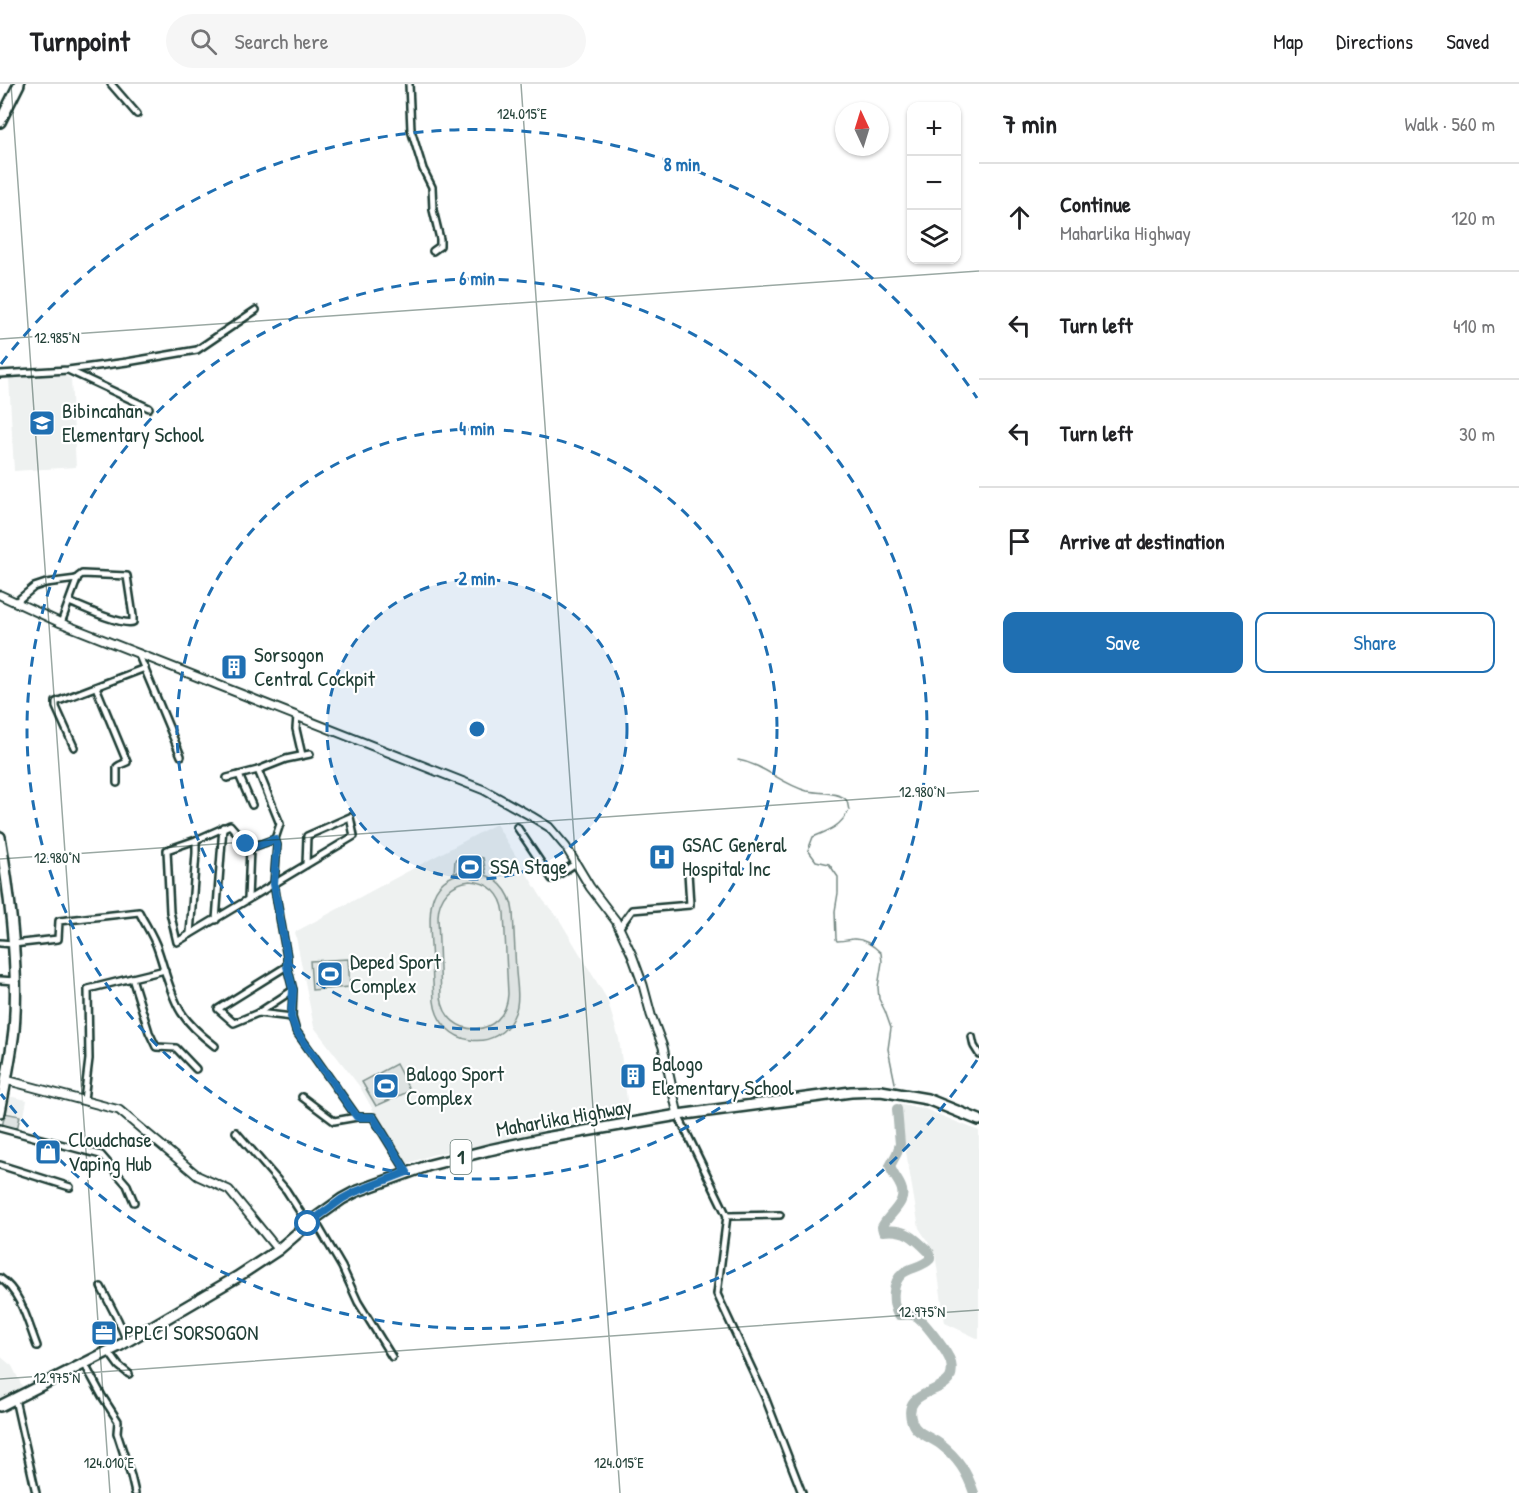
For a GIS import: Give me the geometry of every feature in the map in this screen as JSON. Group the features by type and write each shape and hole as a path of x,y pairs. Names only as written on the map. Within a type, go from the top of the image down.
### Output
{"main road":[{"path":"0,122 19,84"},
{"path":"0,837 8,893 15,981 14,1029 0,1112"},
{"name":"Maharlika Highway","path":"0,1406 127,1341 237,1277 278,1250 311,1222 355,1192 430,1165 545,1138 678,1115 851,1092 881,1091 927,1098 979,1120"}],"street":[{"path":"111,84 136,114"},
{"path":"409,84 411,130 420,163 432,187 433,210 440,239 440,246 433,251"},
{"path":"0,374 68,370 197,350 256,310"},
{"path":"68,370 149,408"},
{"path":"61,622 77,579 82,574 127,576 133,622 129,624 119,621 69,602"},
{"path":"16,602 34,587 77,579"},
{"path":"0,595 61,622 484,790 549,827 566,847 616,921 638,970 663,1047 678,1115 727,1216 717,1294 765,1398 801,1493"},
{"path":"138,653 182,756"},
{"path":"74,747 56,702 145,669"},
{"path":"96,687 127,762 117,767 117,783"},
{"path":"297,716 296,729 302,755"},
{"path":"227,778 258,770 286,759 310,754"},
{"path":"258,770 280,824 275,839 277,845 274,884 293,990 291,1017 296,1031 357,1117"},
{"path":"239,775 252,805"},
{"path":"248,899 250,848 231,825 167,850 170,912 177,942 216,920 354,836 350,817 307,836 306,865"},
{"path":"216,920 223,827"},
{"path":"517,827 552,879 576,863"},
{"path":"250,848 275,839"},
{"path":"190,934 196,840"},
{"path":"619,928 632,910 690,905 688,872"},
{"path":"0,944 58,939 59,921 139,912 158,949 180,1010 199,1034 215,1046"},
{"path":"287,966 219,1009 234,1023 258,1013 293,990"},
{"path":"84,1100 89,1059 88,989 165,970"},
{"path":"132,978 156,1047 176,1048 196,1069"},
{"path":"0,980 15,981"},
{"path":"258,1013 291,1017"},
{"path":"972,1037 979,1054"},
{"path":"6,1080 119,1110 198,1176 229,1190 278,1250"},
{"path":"302,1097 334,1120 373,1117 407,1172"},
{"path":"0,1128 101,1155 127,1185 134,1202"},
{"path":"236,1132 311,1222 342,1267 358,1302 392,1357"},
{"path":"0,1165 70,1187"},
{"path":"727,1216 780,1215"},
{"path":"0,1278 6,1282 17,1298 37,1346"},
{"path":"101,1287 127,1341"},
{"path":"108,1351 119,1366 129,1374"},
{"path":"84,1363 118,1421 117,1433 135,1493"},
{"path":"15,1399 36,1493"}],"shaded area":[{"name":"Bibincahan Elementary School","path":"63,374 71,379 76,467 14,471 9,378"},
{"path":"496,824 543,900 559,919 607,999 619,1039 629,1115 431,1155 404,1165 360,1087 314,1027 295,932"},
{"name":"SSA Stage","path":"471,856 483,858 486,873 470,869 454,874 455,860"},
{"path":"473,872 489,876 506,890 512,904 517,1008 507,1027 496,1036 484,1040 470,1040 458,1036 447,1028 438,1016 434,1001 431,907 439,887 446,879 458,874","holes":["477,882 493,890 503,906 508,994 505,1009 497,1020 476,1029 464,1027 453,1021 445,1011 441,997 438,916 441,902 447,892 457,884"]},
{"name":"Deped Sport Complex","path":"348,959 350,987 312,990 310,961"},
{"name":"Balogo Sport Complex","path":"396,1064 410,1091 376,1106 362,1082"},
{"path":"8,1096 27,1100 24,1116 5,1111"},
{"path":"901,1105 925,1109 979,1131 979,1339 945,1323 935,1253 919,1228 904,1140"},
{"path":"5,1113 20,1116 17,1130 2,1127"},
{"path":"0,1356 12,1366 23,1388 0,1398"}],"waterway":[{"path":"738,760 756,766 798,788 835,794 847,801 849,810 842,820 829,830 813,837 808,850 816,861 829,864 838,877 835,911 837,941 853,939 865,941 881,953 879,999 891,1028 888,1049 895,1083"},
{"path":"897,1109 900,1144 890,1166 901,1187 902,1198 882,1227 883,1231 898,1231 909,1235 930,1253 930,1259 899,1277 894,1293 895,1305 898,1315 914,1315 923,1323 946,1352 952,1367 950,1378 945,1383 924,1394 912,1404 910,1412 912,1422 917,1430 940,1444 957,1460 974,1493"}],"place":[{"name":"Bibincahan Elementary School","path":"42,423"},
{"name":"Sorsogon Central Cockpit","path":"234,667"},
{"name":"GSAC General Hospital Inc","path":"662,857"},
{"name":"SSA Stage","path":"470,867"},
{"name":"Deped Sport Complex","path":"330,974"},
{"name":"Balogo Elementary School","path":"633,1076"},
{"name":"Balogo Sport Complex","path":"386,1086"},
{"name":"Cloudchase Vaping Hub","path":"48,1152"},
{"name":"PPLCI SORSOGON","path":"104,1333"}],"route":[{"path":"246,844 250,848 275,839 277,845 274,884 293,990 291,1017 296,1031 357,1117 373,1117 407,1172 355,1192 308,1224"}]}
